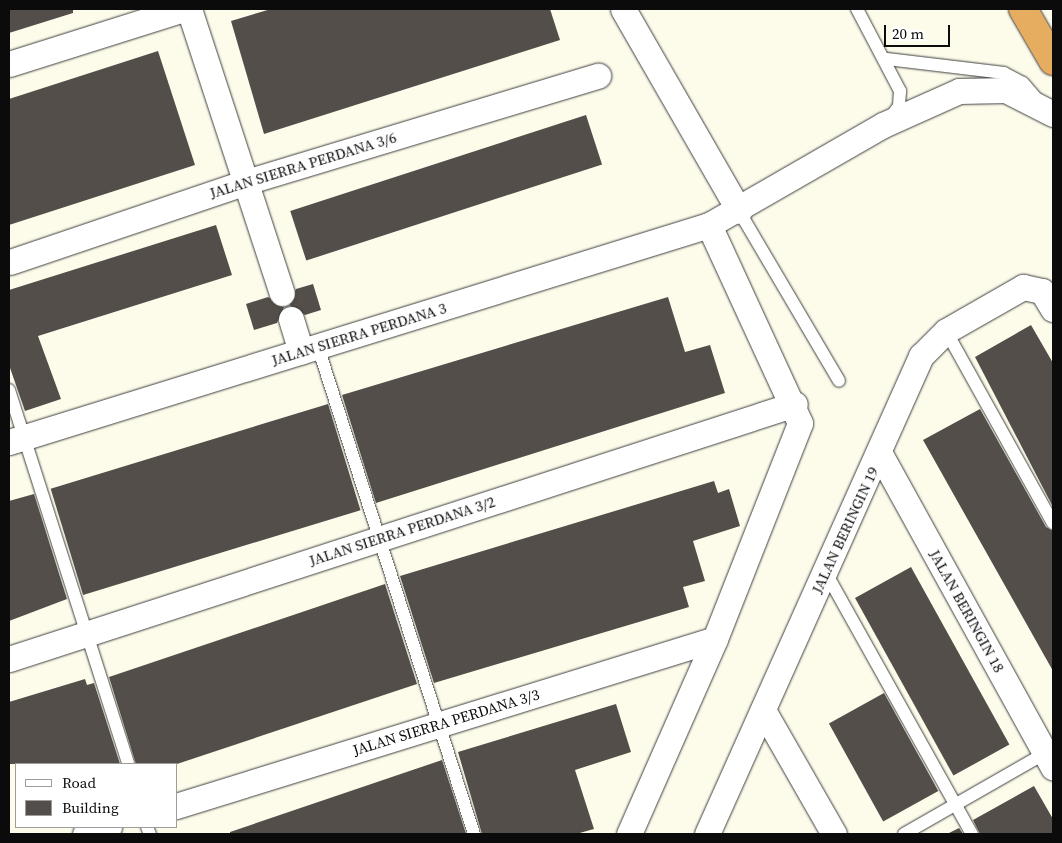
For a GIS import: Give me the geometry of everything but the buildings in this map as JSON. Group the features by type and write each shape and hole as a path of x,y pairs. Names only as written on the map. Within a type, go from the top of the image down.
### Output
{"highway":[{"path":"1023,9 1053,60"}],"street":[{"path":"9,64 183,9"},
{"path":"189,9 282,293"},
{"path":"623,9 739,211"},
{"name":"JALAN SIERRA PERDANA 3/6","path":"10,262 246,182 598,76"},
{"name":"JALAN SIERRA PERDANA 3","path":"17,439 310,350 709,225 739,211 883,125 970,89 1006,90 1049,110"},
{"path":"629,834 715,638 796,438 800,423 795,404 709,225"},
{"name":"JALAN BERINGIN 19","path":"710,832 763,710 880,454 922,356 946,331 1023,287 1048,300"},
{"path":"291,319 310,350"},
{"name":"JALAN SIERRA PERDANA 3/2","path":"9,659 795,404"},
{"name":"JALAN BERINGIN 18","path":"880,454 1051,756"},
{"name":"JALAN SIERRA PERDANA 3/3","path":"178,805 715,638"},
{"path":"763,710 834,834"},
{"path":"85,834 106,828"}],"lane":[{"path":"857,9 887,59 900,100 883,125"},
{"path":"887,59 1004,73 1027,87 1049,110"},
{"path":"739,211 840,381"},
{"path":"946,331 1053,523"},
{"path":"310,350 379,539 474,834"},
{"path":"9,390 17,439 88,633 128,763"},
{"path":"826,573 972,834"},
{"path":"904,834 1051,756"}]}
